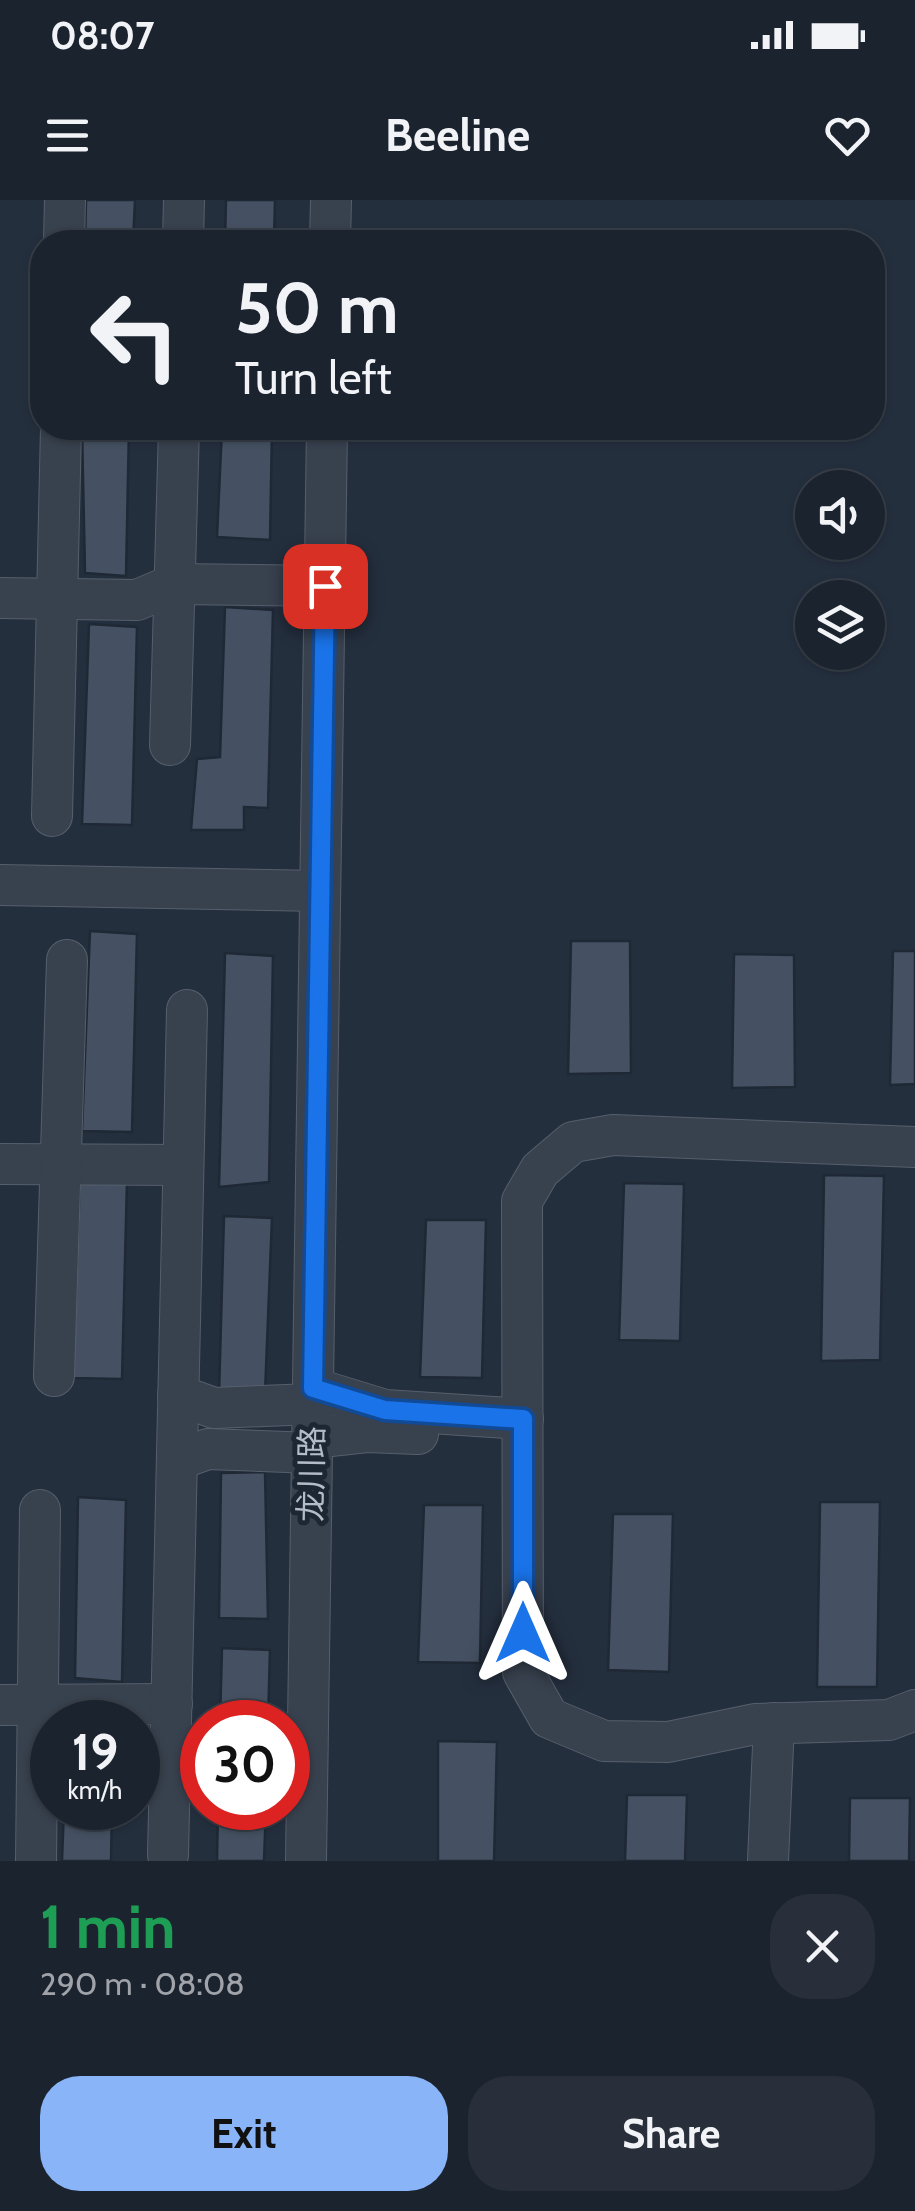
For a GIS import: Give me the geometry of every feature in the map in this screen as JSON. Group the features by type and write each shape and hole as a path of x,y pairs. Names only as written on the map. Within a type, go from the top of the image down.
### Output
{"street":[{"path":"64,230 65,200"},
{"path":"183,230 184,200"},
{"path":"330,230 331,200"},
{"path":"52,816 61,440"},
{"path":"170,745 179,440"},
{"name":"龙川路","path":"306,1861 327,440"},
{"path":"0,598 137,600 175,584 325,586"},
{"path":"0,886 320,891"},
{"path":"54,1376 67,960"},
{"path":"168,1856 186,1010"},
{"path":"915,1147 613,1135 573,1142 540,1170 522,1201 523,1672 549,1718 604,1742 668,1742 755,1724 889,1720 915,1710"},
{"path":"0,1164 183,1165"},
{"path":"178,1396 214,1408 312,1421"},
{"path":"177,1460 312,1421 385,1410 523,1429"},
{"path":"36,1861 19,1704 40,1510"},
{"path":"19,1704 172,1704"},
{"path":"768,1861 774,1724"}],"building":[{"path":"86,200 135,200 134,230 85,230"},
{"path":"226,200 275,200 274,230 225,230"},
{"path":"82,440 129,440 126,576 85,573"},
{"path":"221,440 272,440 270,540 217,537"},
{"path":"225,607 273,610 268,808 244,807 244,830 191,830 197,759 220,757"},
{"path":"89,624 137,627 132,825 82,824"},
{"path":"90,931 137,934 132,1132 82,1131"},
{"path":"571,941 630,941 631,1073 568,1074"},
{"path":"893,951 915,951 915,1084 890,1085"},
{"path":"225,953 273,956 269,1182 219,1187"},
{"path":"734,954 794,955 795,1087 732,1088"},
{"path":"824,1175 884,1176 880,1360 821,1361"},
{"path":"80,1179 127,1181 122,1379 73,1378"},
{"path":"624,1183 684,1184 680,1341 619,1340"},
{"path":"224,1216 272,1218 265,1393 219,1394"},
{"path":"426,1220 486,1220 482,1378 420,1377"},
{"path":"265,1472 268,1619 219,1618 221,1473"},
{"path":"78,1497 126,1500 122,1682 75,1678"},
{"path":"820,1502 880,1502 877,1687 817,1687"},
{"path":"424,1505 483,1505 480,1663 418,1662"},
{"path":"613,1514 673,1514 669,1672 608,1670"},
{"path":"222,1648 270,1650 269,1700 221,1700"},
{"path":"438,1741 497,1742 494,1861 438,1861"},
{"path":"627,1795 687,1795 685,1861 625,1861"},
{"path":"850,1798 910,1798 909,1861 849,1861"},
{"path":"63,1830 112,1830 111,1861 62,1861"},
{"path":"218,1830 265,1830 264,1861 217,1861"}],"route":[{"path":"325,586 313,1388 385,1410 523,1419 523,1633"}]}
